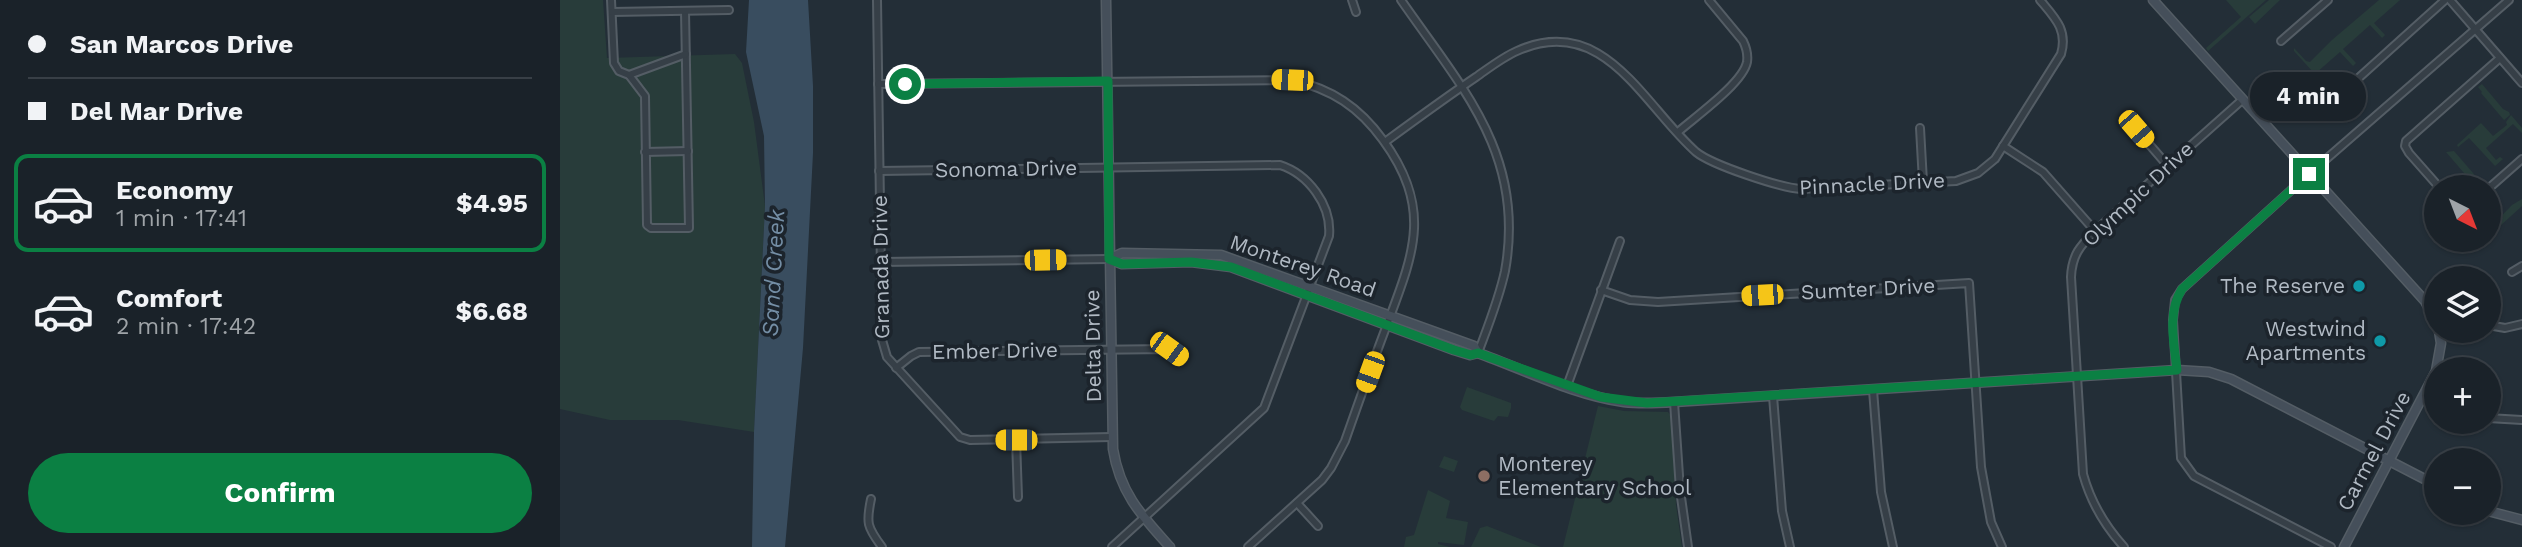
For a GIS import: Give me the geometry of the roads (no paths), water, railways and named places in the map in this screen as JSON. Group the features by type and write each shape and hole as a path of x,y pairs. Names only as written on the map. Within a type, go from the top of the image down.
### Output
{"street":[{"path":"611,0 614,63 620,71 629,75 645,96 647,225 651,228 688,228 685,11"},
{"name":"Granada Drive","path":"877,0 883,348 897,368 960,437 970,440 1112,437"},
{"name":"Delta Drive","path":"1106,0 1112,437 1119,479 1126,494 1170,547"},
{"path":"1352,0 1356,12"},
{"path":"1401,0 1481,117 1498,154 1510,217 1508,248 1502,282 1478,353"},
{"path":"1678,132 1736,81 1747,63 1747,48 1743,41 1709,0"},
{"name":"Pinnacle Drive","path":"1385,142 1516,51 1562,42 1579,45 1607,57 1704,158 1791,189 1956,181 1987,167 2004,146 2061,54 2064,34 2060,23 2040,0"},
{"path":"2153,0 2424,301"},
{"path":"2281,41 2328,0"},
{"path":"2333,101 2447,0 2522,83"},
{"path":"2331,547 2194,475 2186,467 2181,458 2173,310 2175,300 2182,289 2309,174 2509,0"},
{"path":"612,12 729,10"},
{"path":"629,75 686,54"},
{"path":"2428,175 2409,153 2406,141 2500,58"},
{"path":"878,84 1292,80 1332,92 1361,113 1385,142 1397,160 1409,187 1415,222 1410,265 1338,457 1322,480 1248,547"},
{"name":"Olympic Drive","path":"2124,547 2103,523 2088,492 2083,474 2071,266 2080,246 2095,231 2242,100"},
{"path":"1920,128 1923,182"},
{"path":"2136,129 2168,166"},
{"path":"2004,146 2043,172 2095,231"},
{"path":"645,152 688,151"},
{"path":"2501,178 2522,159"},
{"name":"Sonoma Drive","path":"879,170 1280,165 1298,173 1320,200 1330,227 1329,236 1264,408 1112,547"},
{"path":"1567,386 1620,242"},
{"name":"Monterey Road","path":"1109,259 1122,253 1221,255 1474,346 1478,353"},
{"name":"Monterey Road","path":"881,262 1109,259 1122,264 1213,264 1231,267 1386,327 1471,355 1478,353 1567,386 1625,402 1674,402 2177,370 2209,372 2231,379 2424,479"},
{"path":"2512,272 2522,266"},
{"name":"Sumter Drive","path":"1601,290 1630,300 1658,302 1969,283 1976,384"},
{"path":"2501,327 2522,324"},
{"name":"Ember Drive","path":"897,368 919,352 1169,349 1181,357"},
{"path":"1976,384 1984,487 1992,522 2002,547"},
{"path":"1873,390 1881,492 1893,547"},
{"name":"Carmel Drive","path":"2344,547 2424,394"},
{"path":"1773,396 1783,511 1790,547"},
{"path":"1674,402 1680,490 1688,547"},
{"path":"2501,419 2522,421"},
{"path":"1016,440 1018,497"},
{"path":"871,499 867,521 870,531 882,547"},
{"path":"1297,503 1318,526"},
{"path":"2501,514 2522,520"}],"water":[{"name":"Sand Creek","path":"749,0 808,0 813,86 813,153 803,348 785,547 752,547 754,432 765,206 764,136 746,52"}],"place":[{"name":"The Reserve","path":"2359,286"},
{"name":"Westwind Apartments","path":"2380,341"},
{"name":"Monterey Elementary School","path":"1484,476"}]}
